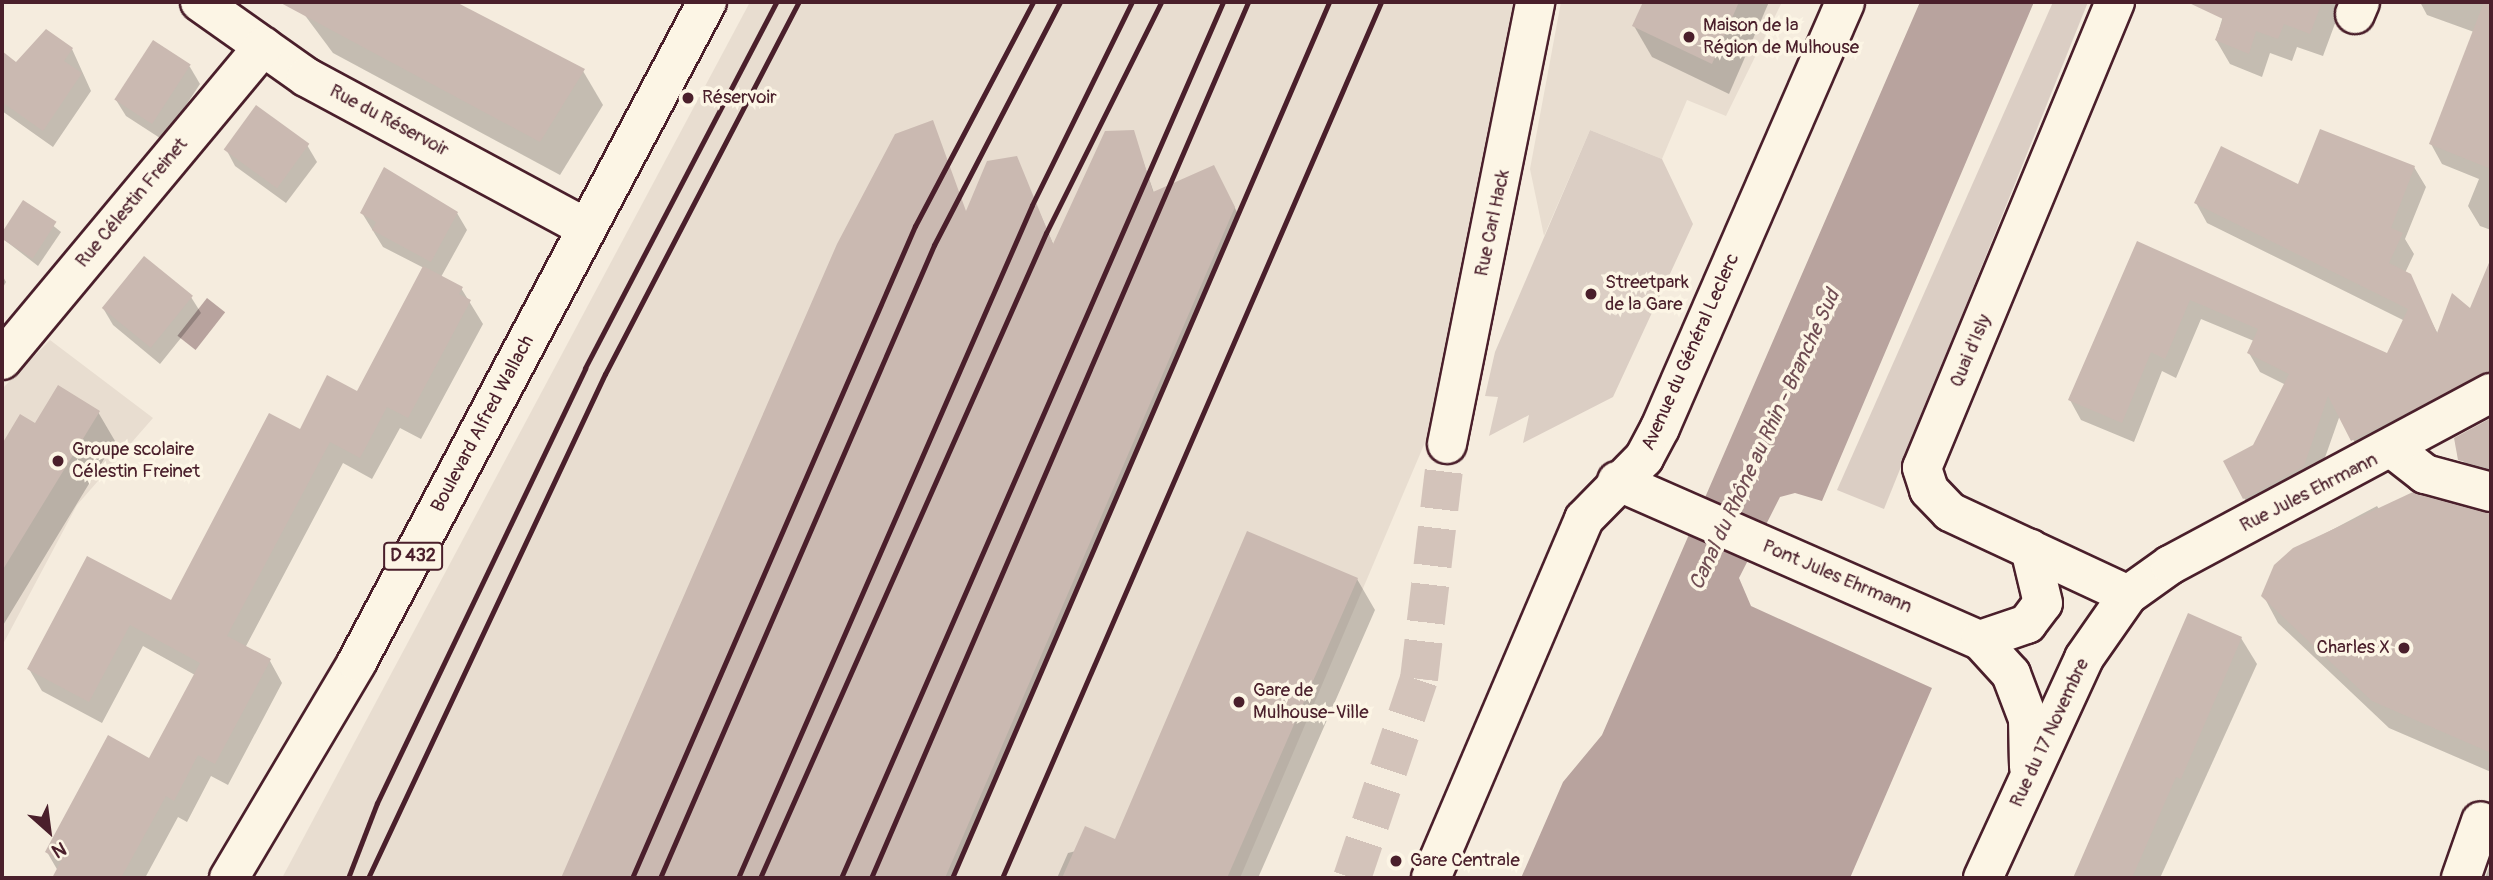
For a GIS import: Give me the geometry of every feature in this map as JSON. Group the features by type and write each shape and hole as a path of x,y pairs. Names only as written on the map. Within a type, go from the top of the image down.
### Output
{"street":[{"name":"Rue du Réservoir","path":"200,2 306,77 586,228"},
{"name":"Boulevard Alfred Wallach","path":"229,878 357,662 707,2"},
{"name":"Rue Carl Hack","path":"1447,444 1535,2"},
{"name":"Avenue du Général Leclerc","path":"1431,878 1584,519 1617,481 1644,458 1660,428 1845,2"},
{"name":"Quai d'Isly","path":"2115,2 1922,468 1929,490 1950,512 2128,595"},
{"name":"Rue Célestin Freinet","path":"2,360 263,47"},
{"name":"Rue Jules Ehrmann","path":"2128,595 2170,565 2393,449 2491,393"},
{"path":"2393,449 2425,474 2491,492"},
{"name":"Pont Jules Ehrmann","path":"1617,481 1980,640"},
{"path":"2029,773 2028,719 2011,674 1980,640 2027,624 2043,603 2030,549"},
{"name":"Rue du 17 Novembre","path":"1983,878 2084,658 2128,595"},
{"path":"2460,878 2481,821"}],"shaded area":[{"path":"750,2 1514,2 1429,433 1240,878 282,878"},
{"path":"1561,2 1782,2 1726,116 1687,100 1662,159 1590,130 1544,236 1530,169"},
{"path":"2053,2 2088,2 1884,509 1837,490"},
{"name":"Streetpark de la Gare","path":"1590,130 1662,159 1693,224 1613,397 1523,443 1529,415 1489,436 1498,397 1485,396 1495,352"},
{"name":"Groupe scolaire Célestin Freinet","path":"50,340 153,418 77,505 2,646 2,389"}],"water":[{"name":"Canal du Rhône au Rhin - Branche Sud","path":"1920,2 2034,2 1822,501 1795,493 1780,497 1739,578 1751,606 1932,688 1850,878 1521,878 1563,782 1602,735"},
{"path":"207,298 225,312 196,350 177,336"}],"building":[{"path":"279,2 456,2 585,69 540,142"},
{"name":"Maison de la Région de Mulhouse","path":"1643,2 1739,2 1712,64 1632,26"},
{"path":"2187,2 2322,2 2310,34 2284,24 2278,39 2256,31 2249,54 2215,40 2223,19"},
{"path":"2484,2 2491,2 2491,169 2429,144"},
{"path":"46,29 73,48 64,61 82,73 43,131 2,102 2,51 16,62"},
{"path":"153,40 191,65 152,124 114,100"},
{"path":"256,105 309,144 277,188 224,149"},
{"path":"933,120 966,211 987,161 1017,156 1053,244 1105,131 1134,130 1153,192 1214,165 1235,207 945,878 561,878 837,244 895,134"},
{"path":"2320,129 2415,166 2391,228 2403,233 2389,263 2411,274 2437,333 2452,293 2470,308 2491,258 2491,371 2351,441 2328,396 2304,466 2243,499 2223,461 2253,445 2289,374 2247,353 2258,329 2190,300 2165,359 2151,352 2122,423 2068,400 2137,241 2387,353 2408,309 2194,203 2221,146 2298,184"},
{"path":"384,167 458,212 431,262 372,230 376,222 360,213"},
{"path":"23,200 57,222 33,259 2,239 2,232"},
{"path":"144,256 193,296 151,348 102,308"},
{"path":"423,266 463,287 459,294 471,300 408,418 387,407 360,458 330,442 227,636 271,659 215,764 198,755 174,801 166,796 121,878 52,878 61,861 45,852 108,735 149,758 200,663 130,625 89,702 27,669 87,556 171,600 269,413 300,429 327,375 357,391"},
{"path":"58,385 100,411 2,571 2,444 20,414 35,423"},
{"path":"2491,418 2491,469 2458,460 2454,438"},
{"name":"Charles X","path":"2413,492 2491,513 2491,753 2372,701 2261,596 2274,565 2293,548"},
{"name":"Gare de Mulhouse-Ville","path":"1247,531 1358,578 1227,878 1062,878 1085,826 1115,839"},
{"path":"2188,613 2242,637 2181,779 2176,777 2132,878 2073,878"}],"tunnel":[{"path":"1352,878 1419,679 1447,444"}],"railway":[{"path":"348,878 377,803 585,368 776,2"},
{"path":"368,878 605,374 799,2"},
{"path":"632,878 915,226 1033,2"},
{"path":"660,878 934,245 1060,2"},
{"path":"738,878 1032,205 1132,2"},
{"path":"760,878 1046,233 1161,2"},
{"path":"841,878 1223,2"},
{"path":"871,878 1248,2"},
{"path":"952,878 1329,2"},
{"path":"1002,878 1381,2"}],"place":[{"name":"Maison de la Région de Mulhouse","path":"1689,37"},
{"name":"Réservoir","path":"688,98"},
{"name":"Streetpark de la Gare","path":"1591,294"},
{"name":"Groupe scolaire Célestin Freinet","path":"58,461"},
{"name":"Charles X","path":"2404,648"},
{"name":"Gare de Mulhouse-Ville","path":"1239,702"},
{"name":"Gare Centrale","path":"1396,861"}]}
